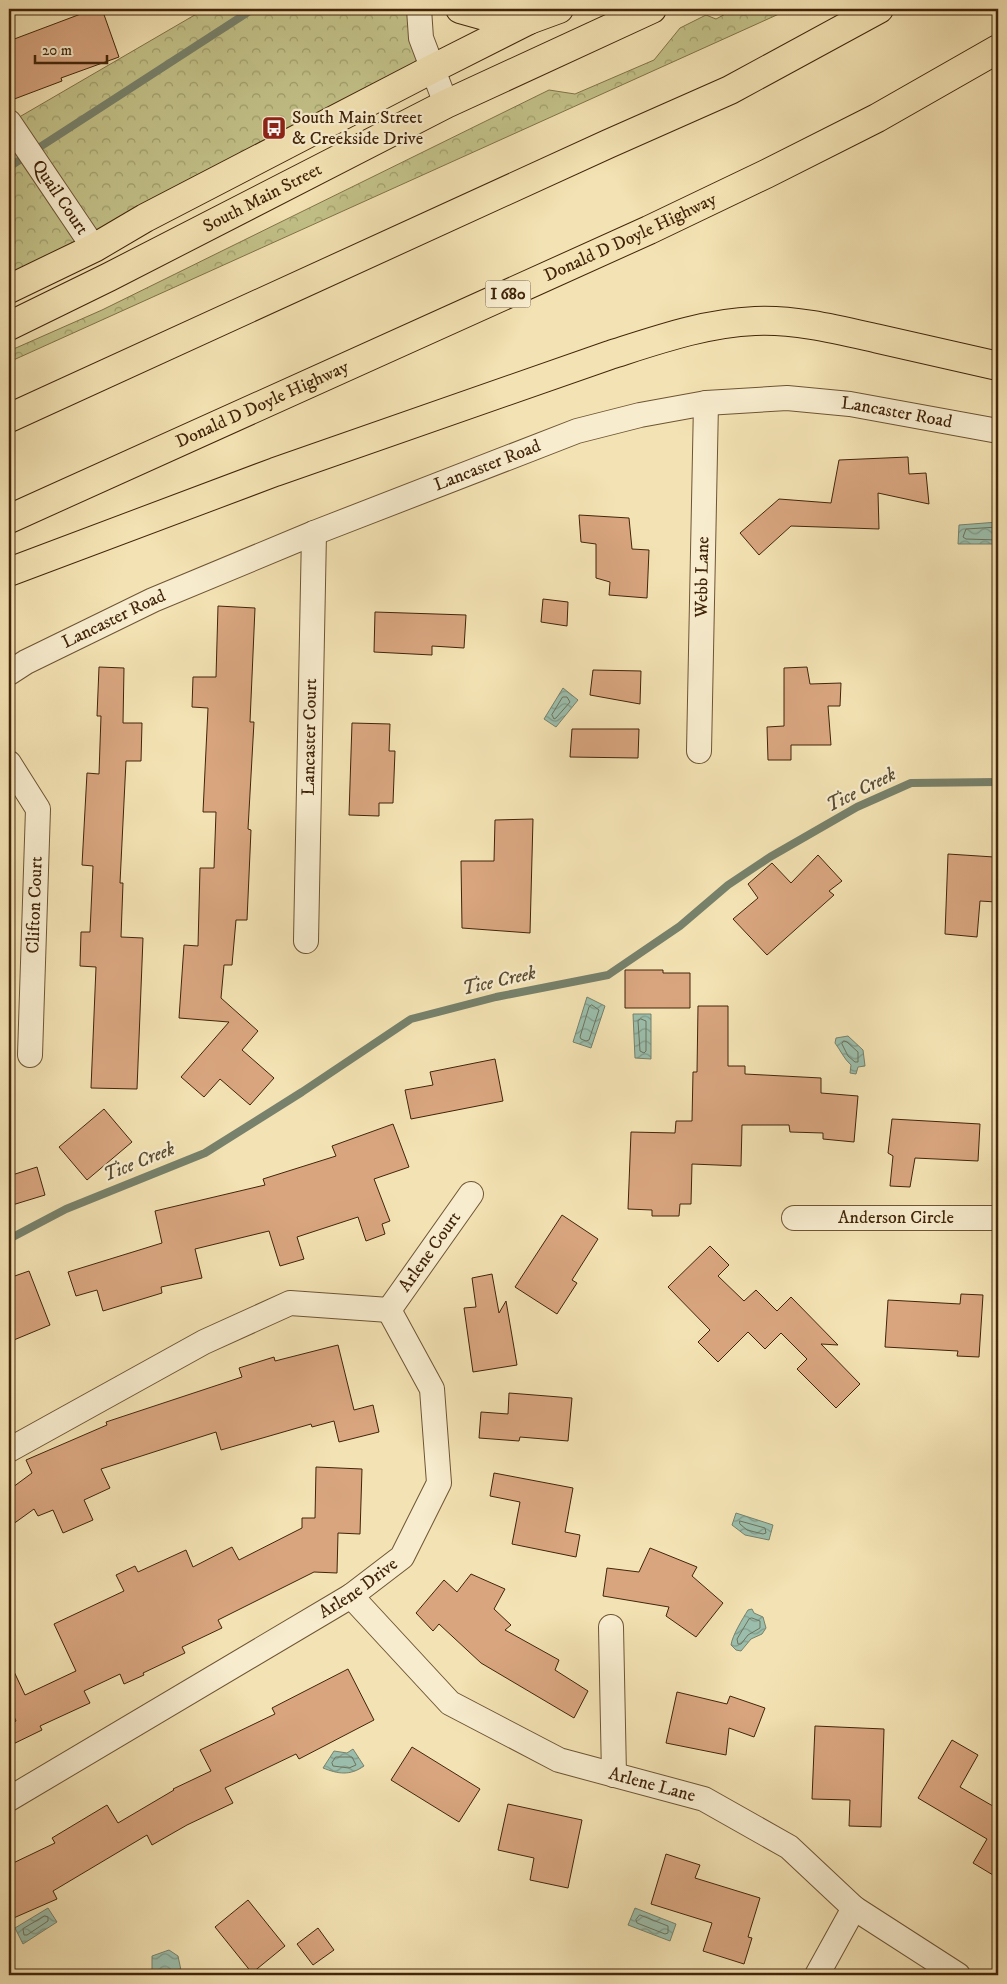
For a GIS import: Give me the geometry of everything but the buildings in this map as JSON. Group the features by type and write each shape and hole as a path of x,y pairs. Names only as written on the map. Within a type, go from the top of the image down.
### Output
{"main road":[{"path":"460,9 485,16 529,20"},
{"name":"South Main Street","path":"9,289 94,248 153,214 432,69 529,20 559,9"},
{"name":"South Main Street","path":"9,326 109,278 446,104 652,9"},
{"path":"9,418 730,90 879,9"},
{"name":"Donald D Doyle Highway","path":"9,519 649,230 877,118 998,49"},
{"path":"9,572 275,472 601,358 659,339 708,327 754,321 792,323 856,334 998,366"}],"street":[{"path":"419,9 421,38 446,104"},
{"name":"Quail Court","path":"9,122 94,248"},
{"name":"Lancaster Road","path":"9,673 26,662 153,600 314,533 577,431 640,415 706,403 787,398 850,404 998,432"},
{"name":"Webb Lane","path":"699,751 706,403"},
{"name":"Lancaster Court","path":"306,941 314,533"},
{"name":"Clifton Court","path":"9,763 38,809 30,1055"},
{"name":"Arlene Court","path":"389,1310 471,1194"},
{"name":"Anderson Circle","path":"794,1218 998,1218"},
{"path":"9,1450 204,1342 290,1303 389,1310"},
{"name":"Arlene Drive","path":"9,1798 351,1596 402,1557 439,1483 432,1389 389,1310"},
{"name":"Arlene Lane","path":"351,1596 450,1703 559,1760 704,1799 712,1803 789,1846 854,1908 958,1975"},
{"path":"611,1627 614,1775"},
{"path":"817,1975 854,1908"}],"green space":[{"path":"205,9 419,9 432,69 9,289 9,123"},
{"path":"732,9 790,9 9,362 9,351 102,310 549,90 575,94 654,60 680,28 706,15 716,19"}],"water":[{"path":"998,522 998,544 958,544 959,525"},
{"path":"563,688 578,700 556,727 544,719"},
{"path":"587,997 605,1006 591,1048 573,1042"},
{"path":"633,1014 651,1014 651,1059 635,1058"},
{"path":"848,1036 863,1050 865,1066 858,1067 856,1074 850,1073 851,1065 844,1058 835,1043 836,1038"},
{"path":"736,1513 773,1525 769,1540 745,1535 732,1525"},
{"path":"752,1609 754,1613 763,1617 766,1628 762,1634 751,1639 741,1651 736,1650 731,1645 733,1637 748,1610"},
{"path":"353,1749 364,1766 349,1773 334,1772 323,1768 334,1751 347,1753"},
{"path":"48,1908 57,1922 23,1944 15,1928"},
{"path":"635,1908 676,1924 670,1941 628,1925"},
{"path":"169,1950 178,1956 182,1975 152,1975 152,1956"}],"waterway":[{"path":"9,167 253,9"},
{"name":"Tice Creek","path":"9,1239 66,1209 205,1153 302,1092 411,1019 496,997 608,975 680,926 728,885 770,857 857,807 911,783 998,782"}],"place":[{"name":"South Main Street & Creekside Drive","path":"274,128"}]}
